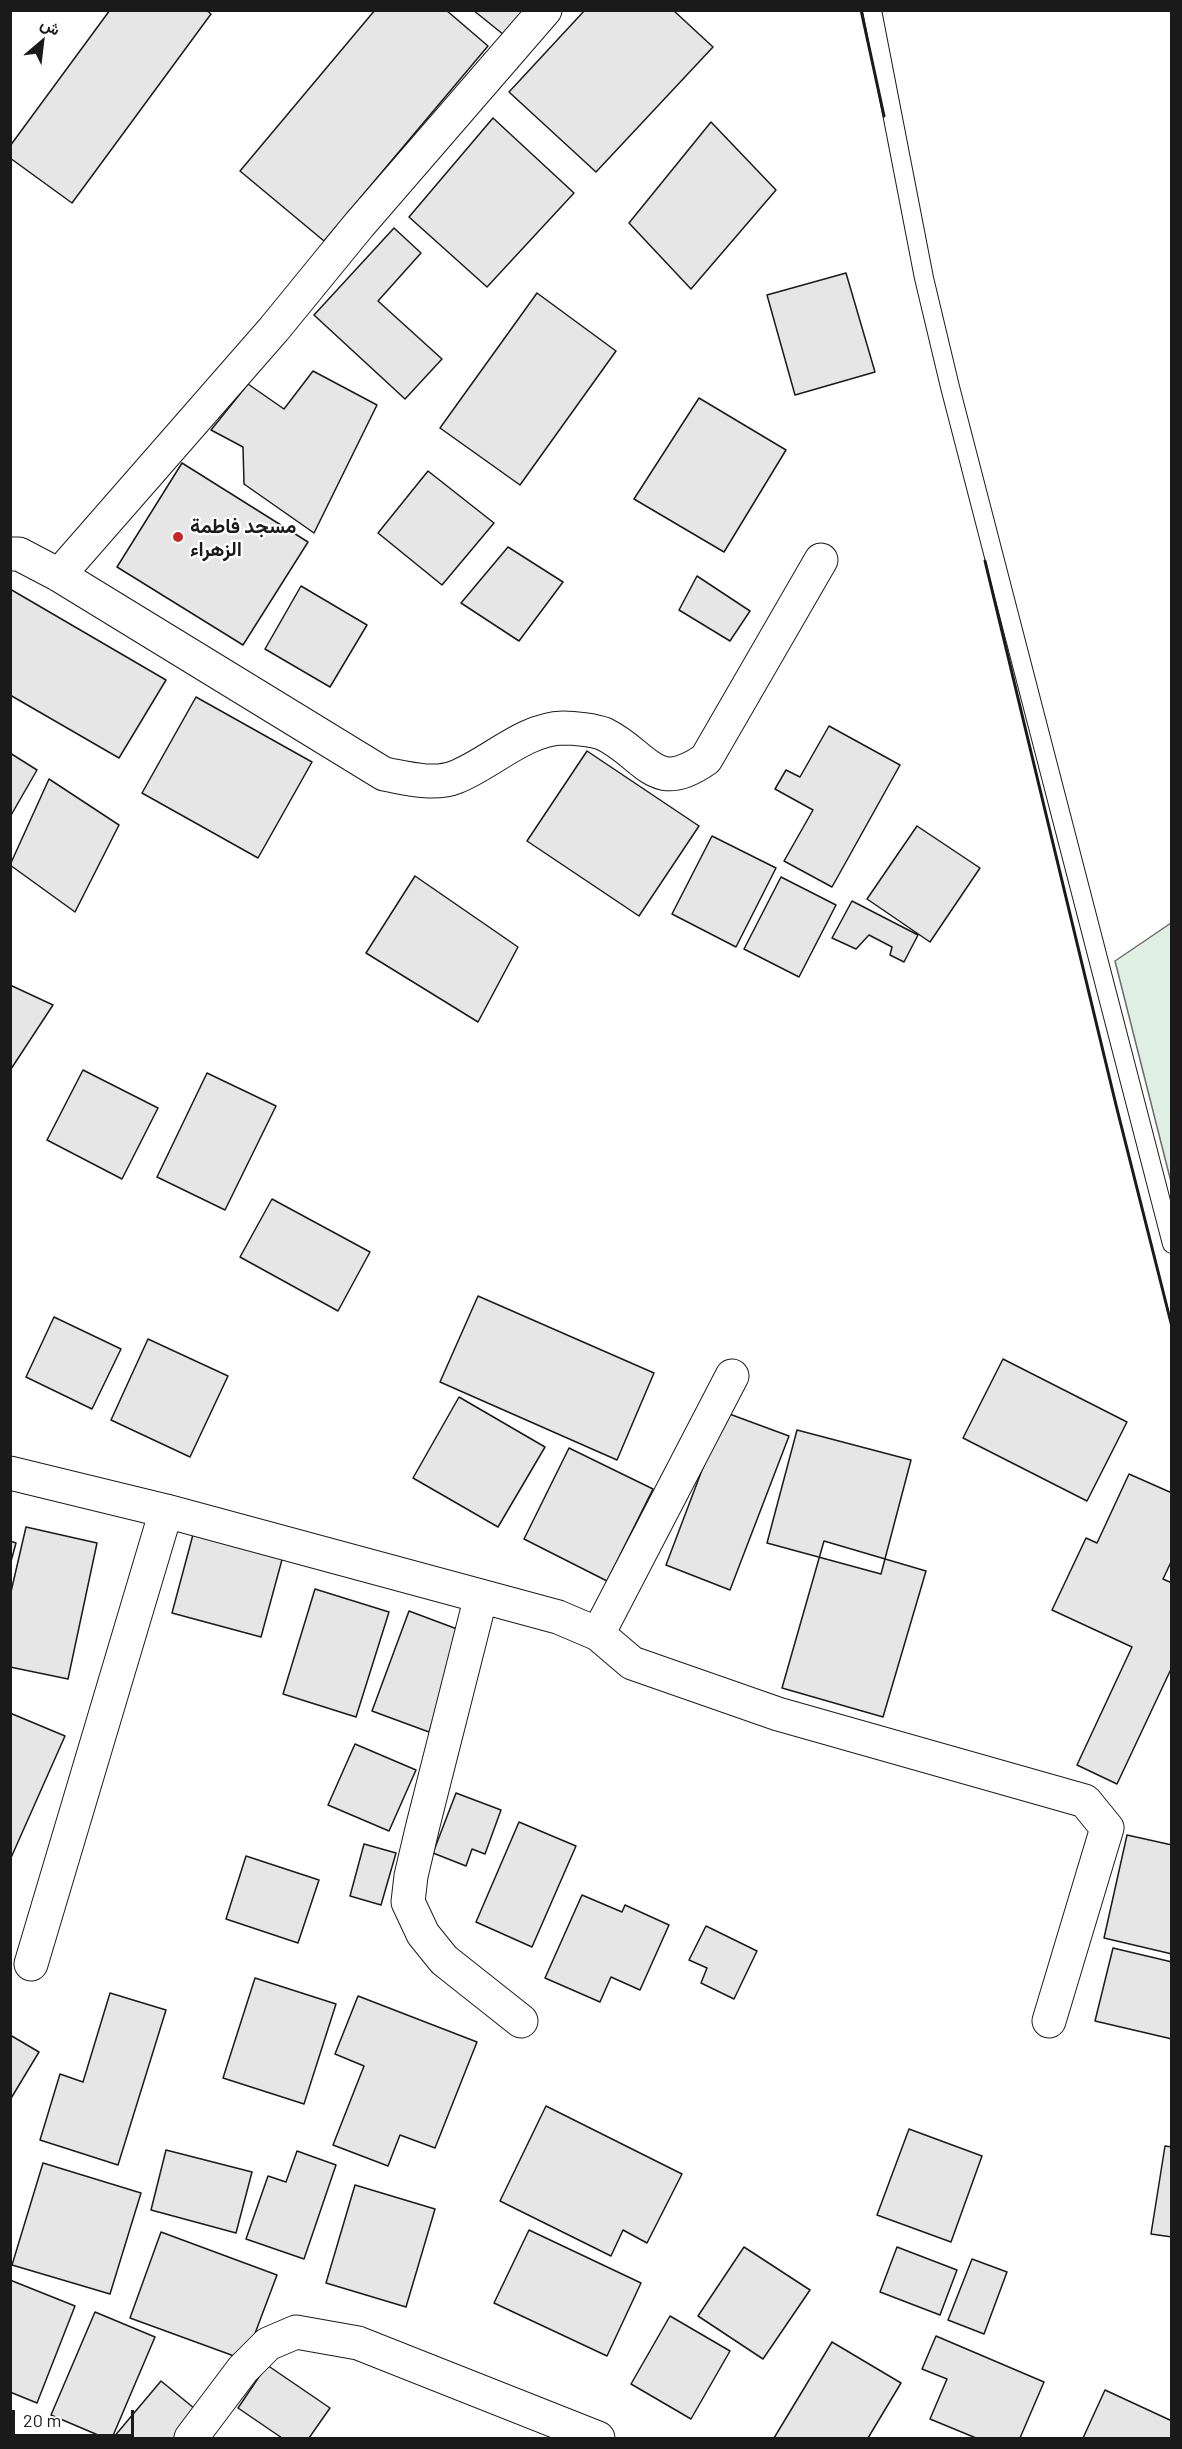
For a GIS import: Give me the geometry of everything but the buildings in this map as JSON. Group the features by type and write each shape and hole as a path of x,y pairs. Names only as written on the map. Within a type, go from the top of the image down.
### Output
{"street":[{"path":"59,574 274,329 359,225 545,10"},
{"path":"10,554 19,554 59,574 384,774 424,781 454,778 533,735 562,728 603,734 660,774 679,775 692,769 706,759 821,560"},
{"path":"598,1634 732,1376"},
{"path":"10,1473 166,1511 558,1617 598,1634 632,1663 778,1714 1085,1801 1107,1828 1049,2021"},
{"path":"31,1964 166,1511"},
{"path":"481,1596 423,1825 411,1876 408,1902 423,1934 444,1960 521,2021"},
{"path":"191,2439 243,2369 268,2344 296,2332 358,2343 598,2439"}],"lane":[{"path":"872,10 924,278 950,387 1172,1244"}],"green space":[{"path":"1171,923 1171,1182 1115,961"}],"wall":[{"path":"861,10 884,116"},
{"path":"985,561 1172,1327"}],"place":[{"name":"مسجد فاطمة الزهراء","path":"178,537"}]}
